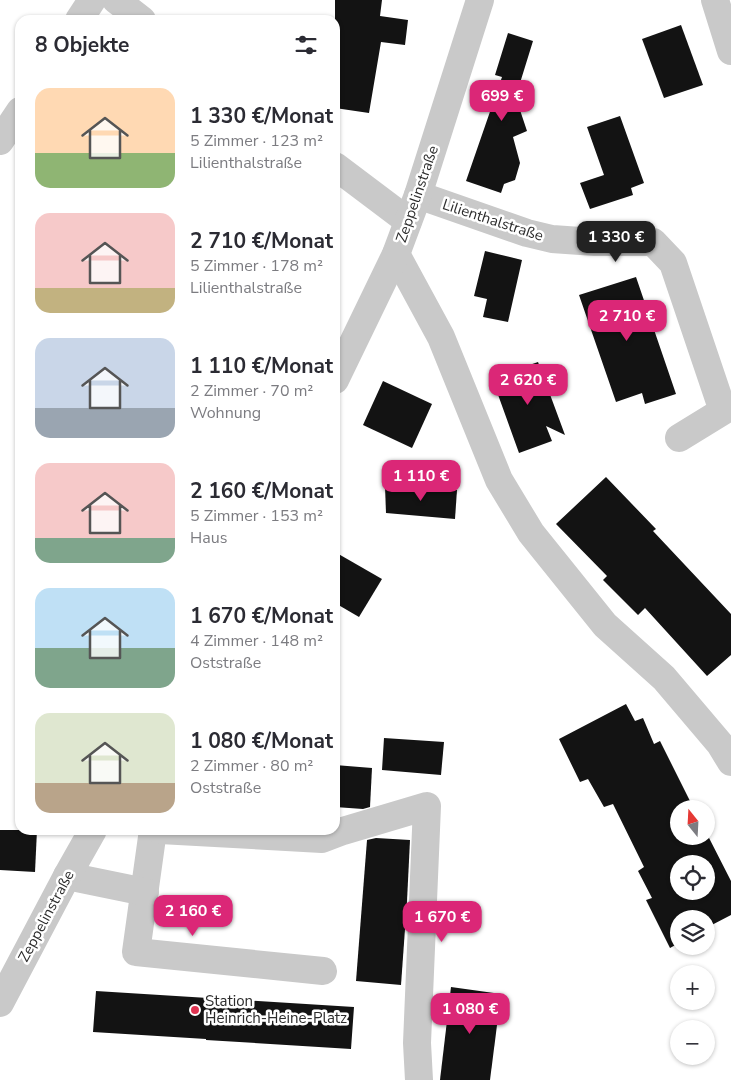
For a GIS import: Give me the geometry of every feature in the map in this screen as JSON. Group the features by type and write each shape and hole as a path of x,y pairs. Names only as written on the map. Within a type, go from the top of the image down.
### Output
{"street":[{"path":"82,15 92,0"},
{"path":"116,0 136,15"},
{"name":"Zeppelinstraße","path":"340,370 396,254 418,195 480,0"},
{"path":"715,0 731,51"},
{"path":"0,141 15,118"},
{"path":"340,170 408,221"},
{"name":"Lilienthalstraße","path":"418,195 527,233 552,239 595,242 653,242 673,263 727,414 679,438"},
{"path":"396,254 441,337 499,480 531,532 605,625 664,678 720,744 731,762"},
{"path":"340,832 427,806 417,1043 418,1080"},
{"name":"Zeppelinstraße","path":"0,1003 90,835"},
{"path":"152,835 136,952 323,971"},
{"path":"250,835 322,839 332,835"},
{"path":"67,876 145,892"}],"building":[{"path":"335,0 382,0 380,16 408,20 405,45 381,42 369,113 340,109 340,15 335,15"},
{"path":"681,25 703,85 664,98 642,39"},
{"path":"508,33 533,41 520,83 510,80 527,131 513,137 520,163 515,180 504,184 501,193 466,181 502,77 495,75"},
{"path":"620,116 644,183 631,188 633,195 590,209 580,183 604,175 587,127"},
{"path":"485,251 522,260 508,322 483,317 487,299 474,296"},
{"path":"636,277 676,394 645,404 642,393 616,402 579,295"},
{"path":"538,362 565,435 546,426 552,441 519,453 492,378"},
{"path":"383,381 432,404 412,448 363,425"},
{"path":"606,477 656,529 653,531 731,614 731,655 707,676 645,608 638,615 603,580 607,576 556,524"},
{"path":"385,486 457,490 455,519 386,513"},
{"path":"340,555 382,579 359,617 340,606"},
{"path":"626,704 635,721 643,718 654,744 660,741 690,800 670,800 670,845 713,845 731,881 731,915 715,923 715,910 670,910 670,948 646,900 652,898 638,871 644,867 613,804 604,807 588,779 580,782 559,739"},
{"path":"384,738 444,742 441,775 382,770"},
{"path":"340,765 372,768 370,807 363,809 340,807"},
{"path":"0,830 15,830 15,835 37,835 35,872 0,870"},
{"path":"376,838 410,840 401,985 356,981 367,840"},
{"path":"451,987 501,994 490,1080 440,1080"},
{"path":"96,991 354,1007 351,1049 93,1032"}],"place":[{"name":"Station Heinrich-Heine-Platz","path":"195,1010"}]}
